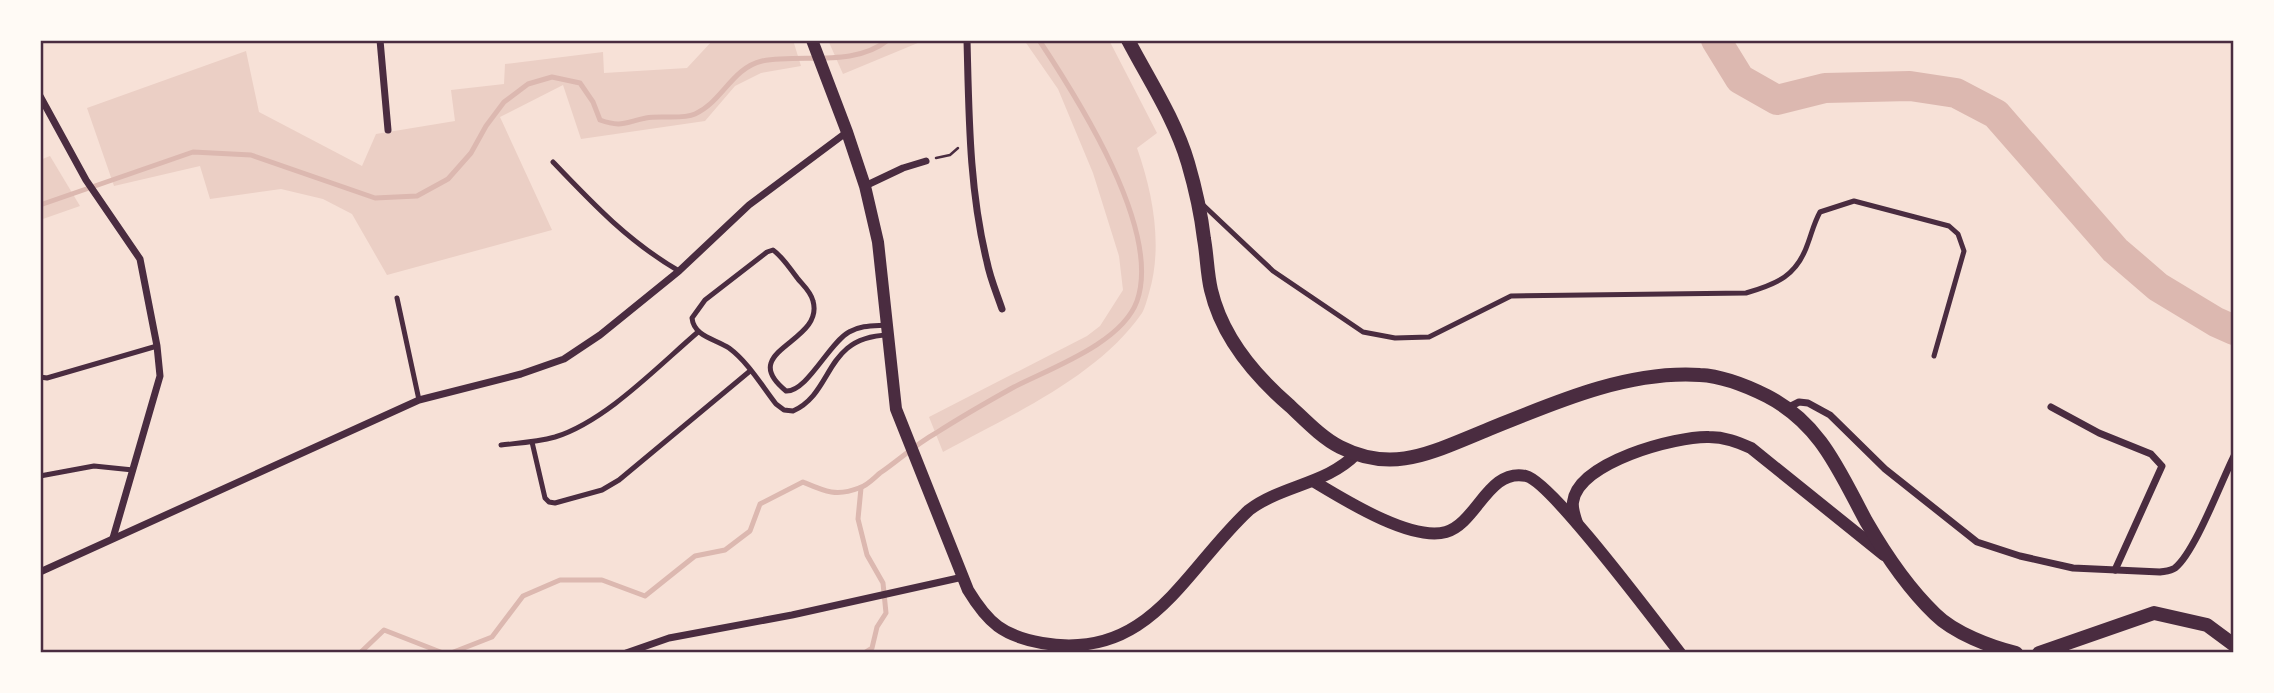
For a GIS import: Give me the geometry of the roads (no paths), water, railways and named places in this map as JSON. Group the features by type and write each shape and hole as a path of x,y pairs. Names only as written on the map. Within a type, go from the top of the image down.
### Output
{"main road":[{"path":"1128,40 1177,133 1197,198 1210,289 1232,342 1278,396 1336,445 1356,454 1388,460 1416,458 1593,390 1664,375 1701,374 1731,381 1764,394 1787,409 1807,425 1827,447 1889,558 1937,616 1988,646 2017,653"},
{"path":"2039,653 2154,613 2207,625 2234,645"}],"street":[{"path":"380,40 388,130"},
{"path":"967,40 969,127 979,224 987,265 1002,309"},
{"path":"812,41 847,132 878,242 892,387 903,431 981,611 1005,632 1051,645 1085,649 1107,642 1170,600 1239,520 1260,502 1346,465 1356,454"},
{"path":"40,96 86,180 140,259 157,346 160,376 113,538"},
{"path":"40,572 419,400 564,359 600,335 679,271 749,205 847,132"},
{"path":"864,186 903,168 926,161"},
{"path":"1787,409 1799,402 1808,403 1830,415 1885,468 1977,542 2046,563 2073,568 2160,572 2173,570 2185,558 2234,456"},
{"path":"2051,407 2098,433 2151,454 2162,466 2115,570"},
{"path":"1577,524 1572,503 1584,481 1596,472 1662,442 1709,437 1732,439 1751,448 1889,558"},
{"path":"1313,481 1365,511 1408,529 1434,533 1458,527 1501,481 1522,475 1541,484 1577,524 1680,653"},
{"path":"626,653 669,638 747,625 964,577"}],"lane":[{"path":"553,162 607,219 654,257 679,271"},
{"path":"1197,198 1273,271 1363,332 1395,338 1429,337 1511,296 1746,293 1777,284 1800,264 1812,226 1820,212 1854,201 1949,226 1958,234 1965,251 1934,356"},
{"path":"773,250 809,292 814,304 810,323 798,338 775,352 771,365 772,376 786,391 799,388 827,352 846,333 856,328 888,330 860,340 847,349 829,368 810,400 793,411 784,410 776,404 738,356 726,346 698,332 692,318 697,309 773,250"},
{"path":"397,298 419,400"},
{"path":"501,444 532,442 571,431 603,413 698,332"},
{"path":"40,377 47,378 157,346"},
{"path":"532,442 545,498 549,502 555,503 602,490 619,480 750,371"},
{"path":"40,476 94,466 133,470"}],"waterway":[{"path":"40,205 193,152 251,155 375,198 417,196 448,179 471,153 504,102 528,84 552,77 580,83 593,102 600,120 607,122 619,124 652,117 684,117 704,109 743,71 762,61 843,57 874,49 888,40"},
{"path":"451,653 492,637 523,596 560,580 602,580 645,596 695,556 725,550 750,531 760,504 803,482 837,492 862,487 929,437 1014,387 1084,353 1117,329 1129,316 1137,301 1142,272 1138,239 1112,166 1094,130 1039,40"},
{"path":"1716,40 1740,79 1777,100 1825,88 1910,86 1956,93 1996,114 2115,250 2158,287 2234,330"},
{"path":"861,488 858,519 867,555 883,583 886,613 877,627 872,648 864,653"},
{"path":"360,653 384,630 443,653"}]}
